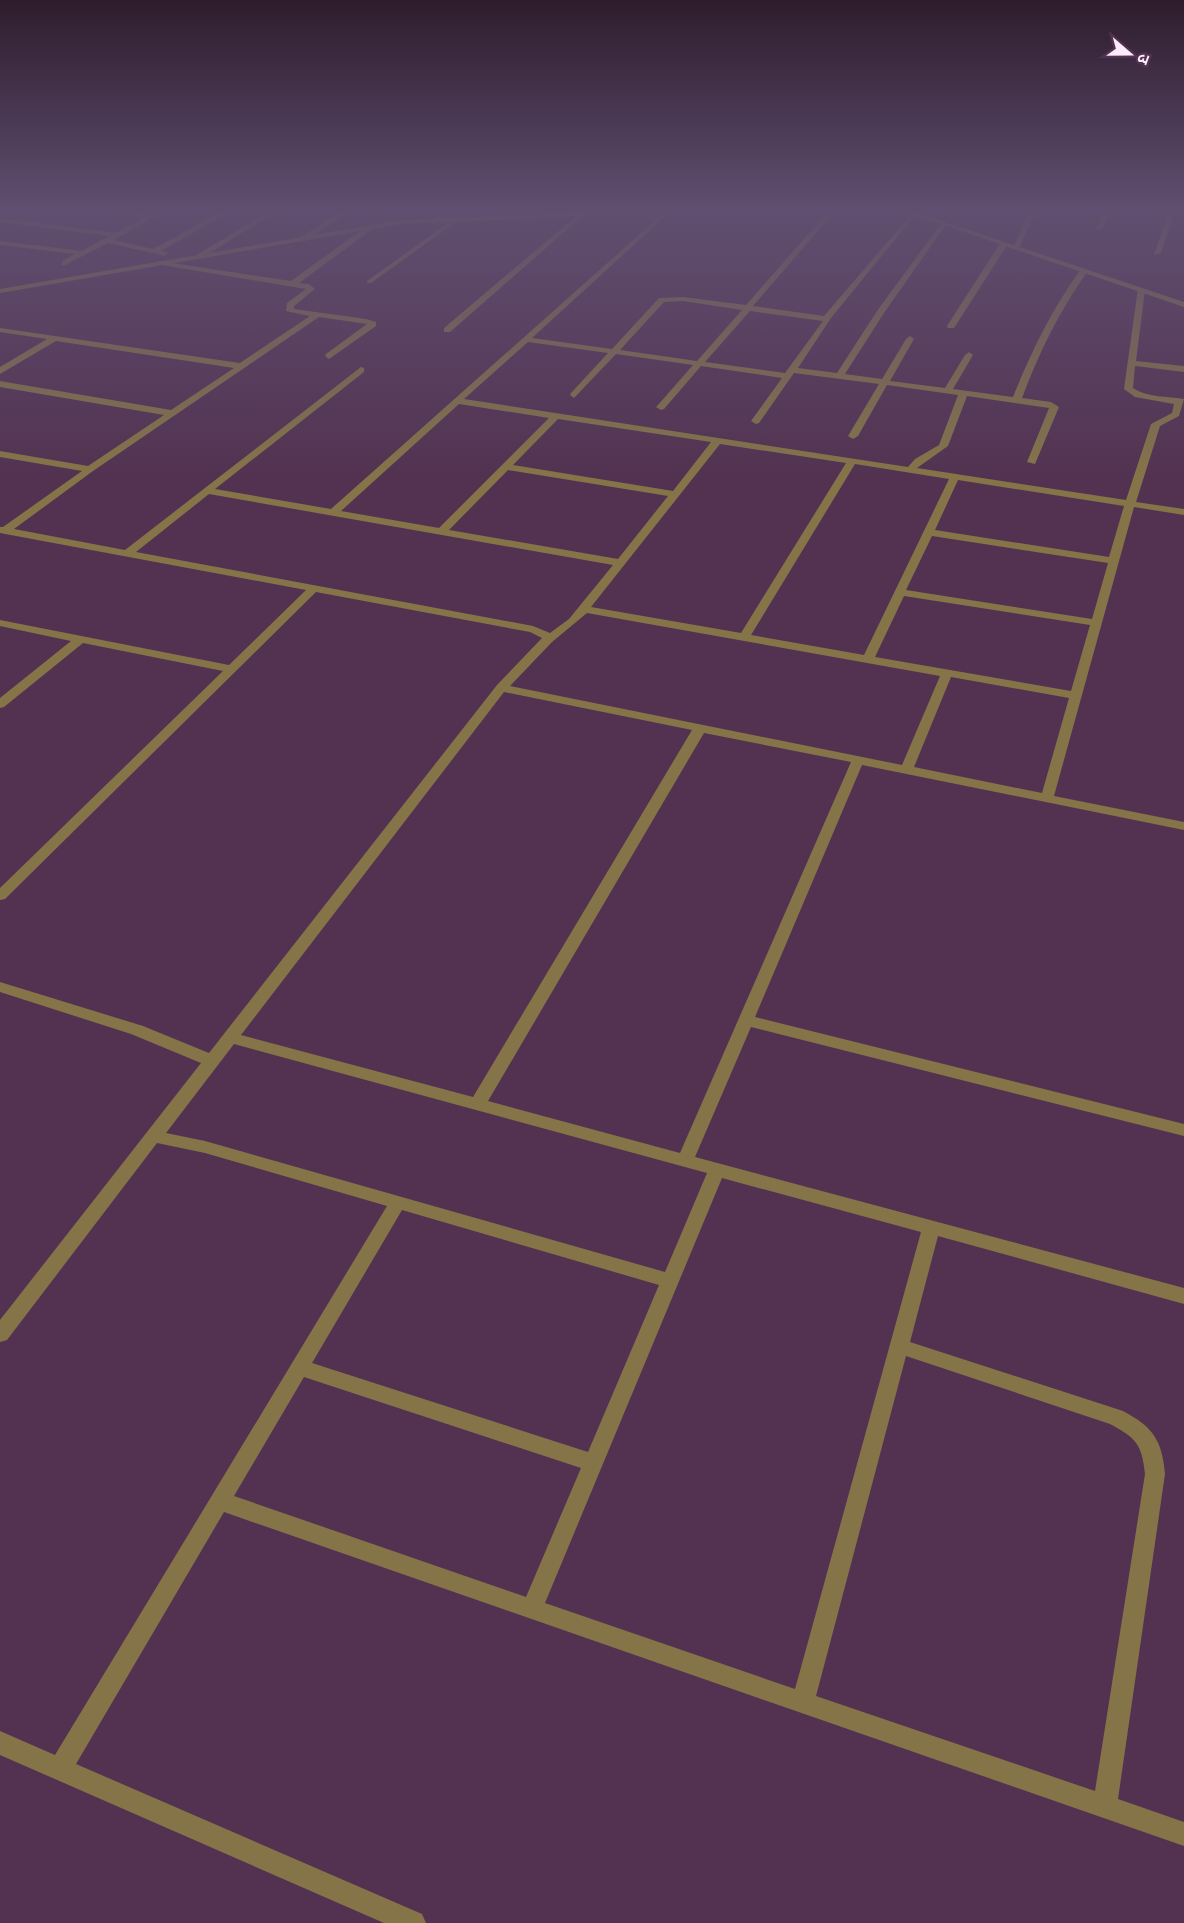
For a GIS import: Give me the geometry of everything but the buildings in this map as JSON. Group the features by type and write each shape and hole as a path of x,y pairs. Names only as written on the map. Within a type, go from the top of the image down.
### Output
{"street":[{"path":"300,298 290,305 290,311 366,321 373,324 329,356"},
{"path":"447,330 484,298"},
{"path":"334,512 571,298"},
{"path":"661,407 756,298"},
{"path":"756,421 829,320 827,318 844,298"},
{"path":"840,376 891,298"},
{"path":"951,326 970,298"},
{"path":"1017,399 1034,354 1066,298"},
{"path":"1047,799 1130,503 1156,424 1176,414 1182,401 1131,393 1128,389 1141,298"},
{"path":"1165,298 1184,304"},
{"path":"574,395 663,300 683,299 827,318"},
{"path":"2,531 317,315"},
{"path":"0,330 240,366"},
{"path":"0,371 55,338"},
{"path":"525,339 699,364 840,376 949,389 1054,407 1032,462"},
{"path":"853,436 910,339"},
{"path":"949,389 969,354"},
{"path":"1131,363 1184,369"},
{"path":"127,554 361,370"},
{"path":"0,384 171,413"},
{"path":"912,469 920,459 938,452 943,446 964,392"},
{"path":"459,401 1184,512"},
{"path":"442,531 556,416"},
{"path":"0,1334 210,1060 501,688 548,640 573,621 584,609 717,441"},
{"path":"0,454 90,469"},
{"path":"744,637 852,461"},
{"path":"506,466 675,494"},
{"path":"868,659 955,476"},
{"path":"207,491 621,562"},
{"path":"2,531 533,629 544,633 548,636 548,640"},
{"path":"928,532 1114,561"},
{"path":"0,896 313,589"},
{"path":"900,592 1096,623"},
{"path":"584,609 1076,696"},
{"path":"0,623 231,669"},
{"path":"0,704 82,638"},
{"path":"906,770 946,673"},
{"path":"501,688 1184,826"},
{"path":"477,1105 700,728"},
{"path":"685,1161 858,760"},
{"path":"0,987 137,1030 210,1060"},
{"path":"746,1020 1184,1130"},
{"path":"228,1037 1184,1296"},
{"path":"152,1136 205,1147 670,1281"},
{"path":"532,1609 717,1170"},
{"path":"59,1770 398,1202"},
{"path":"803,1702 932,1228"},
{"path":"899,1346 1116,1417 1139,1429 1154,1450 1155,1474 1105,1807"},
{"path":"299,1367 594,1463"},
{"path":"220,1501 1184,1834"},
{"path":"0,1743 413,1923"}]}
